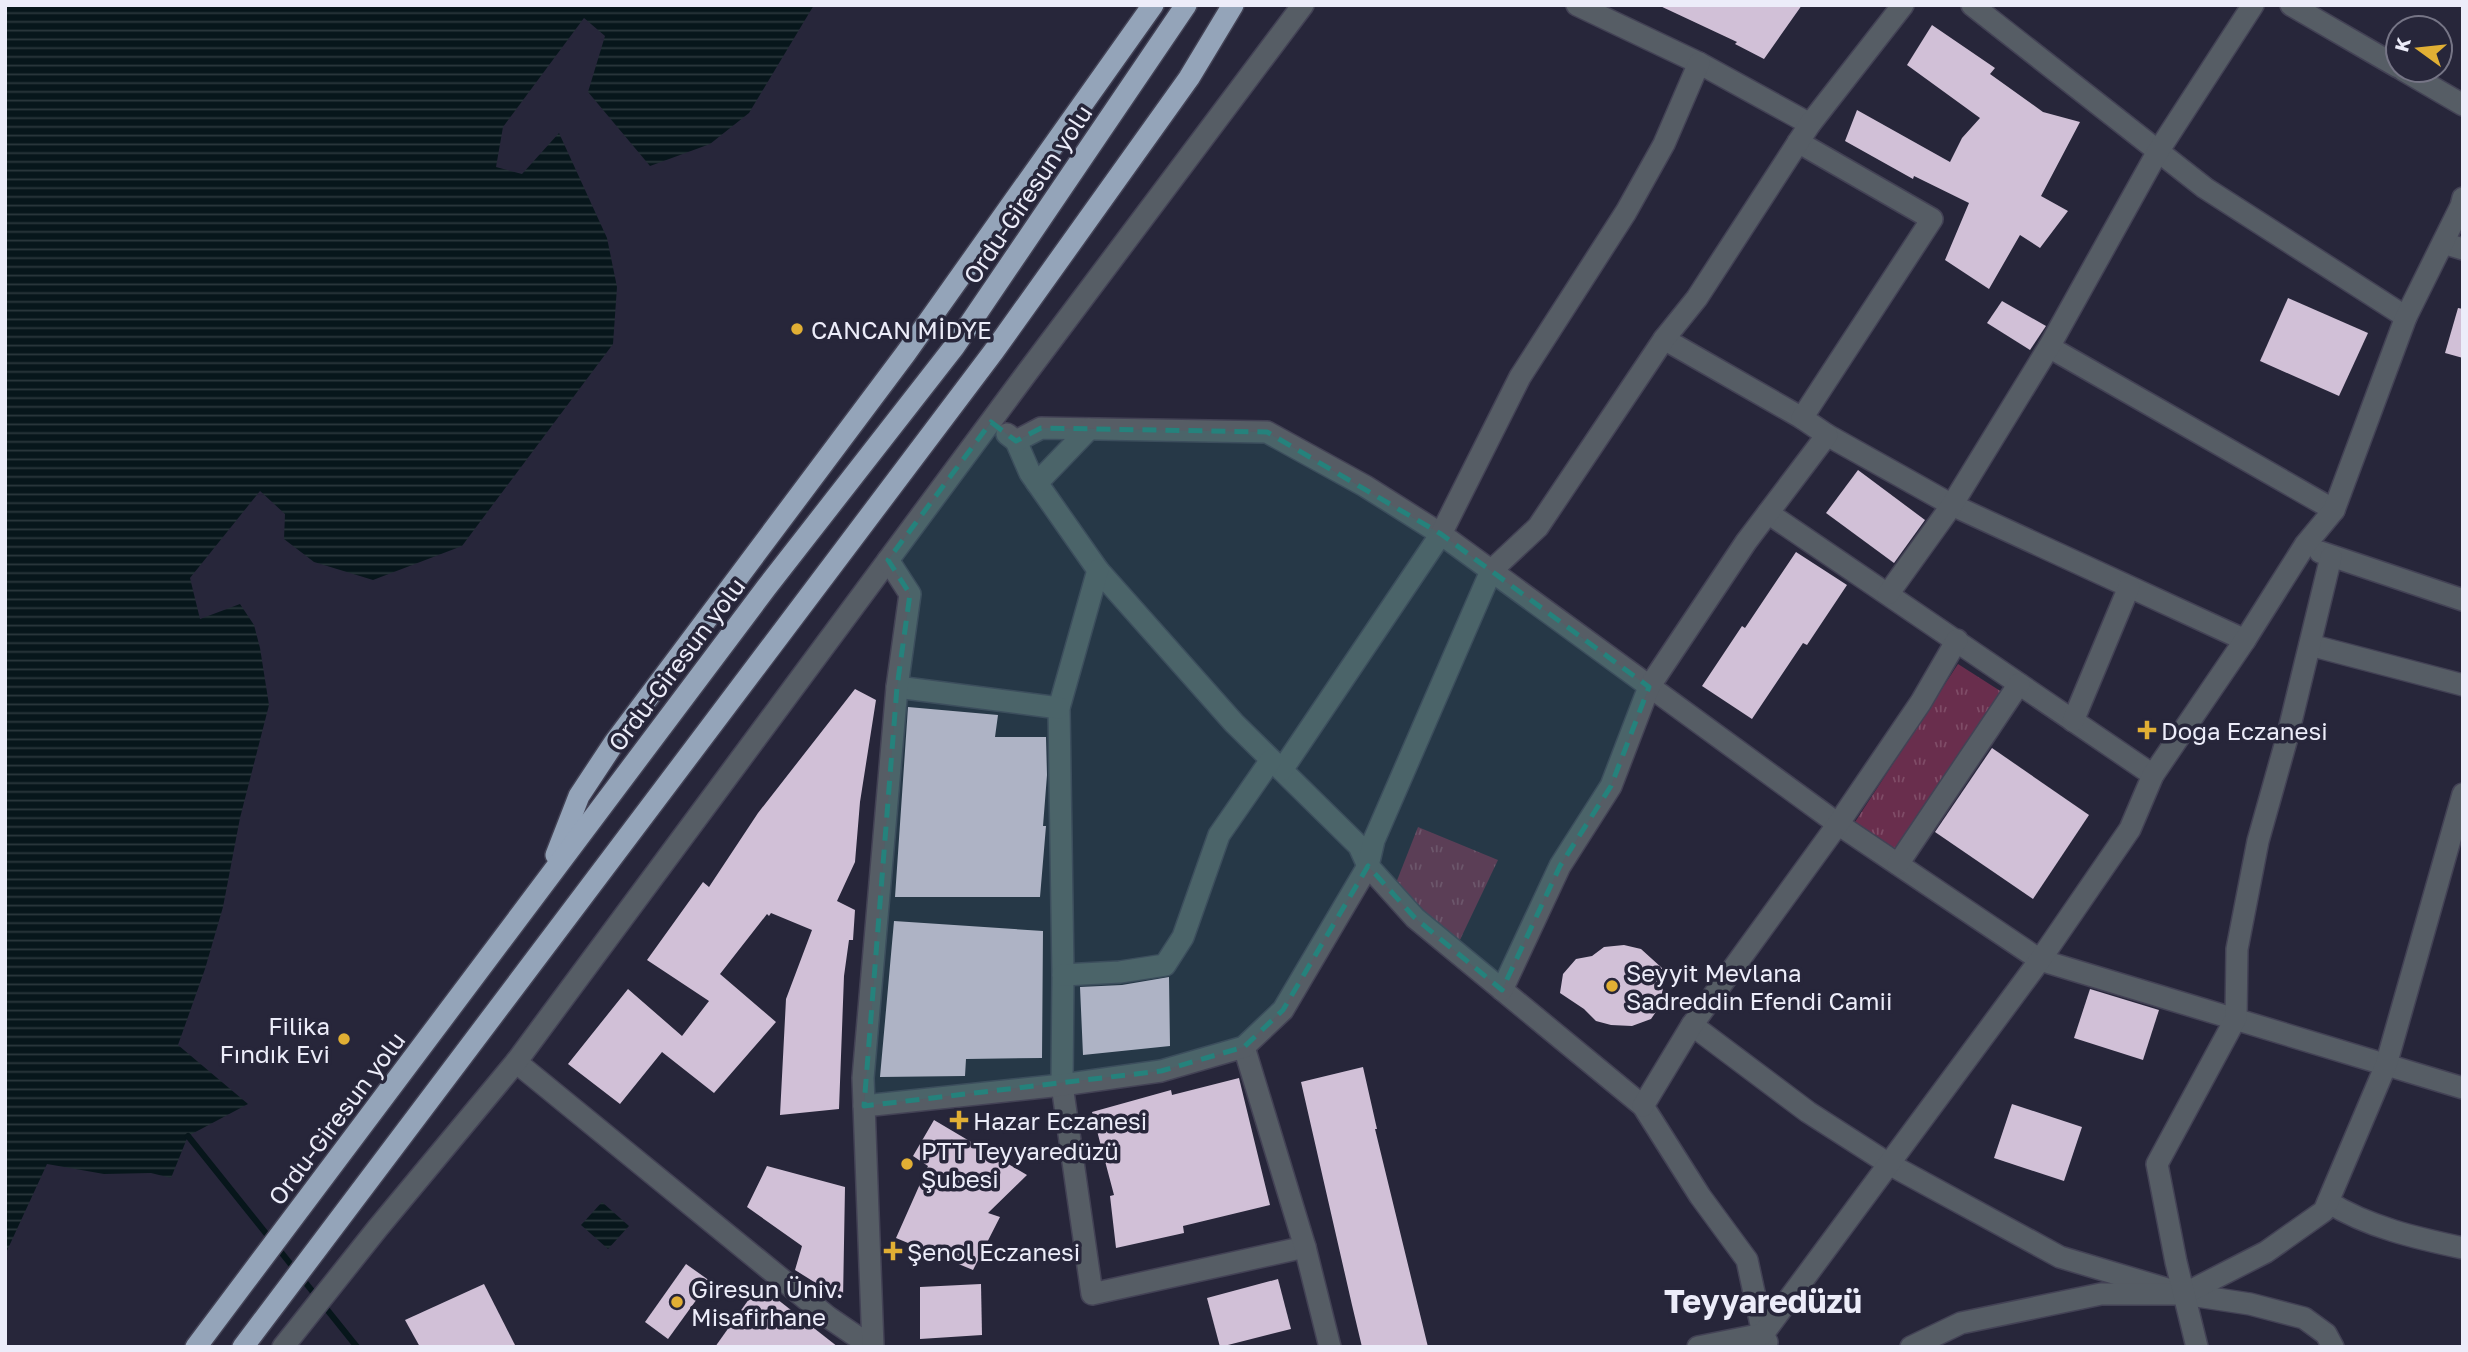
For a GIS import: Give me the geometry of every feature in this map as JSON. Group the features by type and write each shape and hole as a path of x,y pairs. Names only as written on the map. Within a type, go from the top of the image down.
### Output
{"highway":[{"path":"546,881 579,796 614,743 906,353 1153,5"},
{"path":"1141,73 1178,5"},
{"name":"Ordu-Giresun yolu","path":"196,1347 766,588 954,347 1186,5"},
{"path":"1189,78 1233,5"},
{"path":"243,1347 995,351 1189,78 1248,5"}],"street":[{"path":"283,1347 516,1062 1303,5"},
{"path":"1577,5 1699,63 1810,124"},
{"path":"864,1106 1062,1085 1161,1071 1244,1047 1283,1010 1368,866 1374,840 1491,571 1538,527 1664,339 1697,298 1810,124 1903,5"},
{"path":"1972,5 2157,153 2205,188 2406,317"},
{"path":"1888,594 1952,505 2049,347 2157,153 2253,5"},
{"path":"2291,5 2384,59"},
{"path":"1063,975 1120,972 1165,965 1183,937 1219,835 1277,765 1441,534 1520,377 1626,212 1664,144 1699,63"},
{"path":"2427,84 2463,105"},
{"path":"1798,142 1932,219 1802,418"},
{"path":"1698,1347 1767,1340 1889,1164 2040,960 2130,829 2153,775 2245,640 2305,545 2334,510 2406,317 2453,246 2463,198"},
{"path":"1664,339 1952,505 2245,640"},
{"path":"2049,347 2334,510"},
{"path":"991,422 1016,441 1037,483 1098,570 1234,723 1359,846 1368,866 1415,918 1643,1106 1700,1196 1747,1260 1767,1340"},
{"path":"1016,441 1041,428 1267,432 1365,486 1441,534 1838,824 2040,960 2463,1088"},
{"path":"1037,483 1089,429"},
{"path":"1502,990 1560,866 1611,786 1649,687 1693,619 1827,435"},
{"path":"1768,513 2153,775"},
{"path":"2305,545 2463,600"},
{"path":"2197,1347 2157,1164 2236,1018 2237,949 2258,841 2331,556"},
{"path":"872,1347 863,1078 897,687 910,594 888,560"},
{"path":"1098,570 1059,708 1062,1085 1092,1294 1305,1247"},
{"path":"2073,721 2129,587"},
{"path":"1643,1106 1692,1025 1838,824 1921,702 1957,640"},
{"path":"2309,645 2463,685"},
{"path":"1898,864 2019,684"},
{"path":"897,687 1059,708"},
{"path":"1911,1347 1961,1324 2101,1294 2184,1294 2266,1252 2324,1211 2386,1065 2463,794"},
{"path":"1692,1025 1808,1112 1889,1164 2060,1257 2184,1294 2250,1304 2304,1318 2326,1334 2333,1347"},
{"path":"1244,1047 1305,1247 1329,1347"},
{"path":"516,1062 828,1317 872,1347"},
{"path":"2328,1202 2350,1216 2419,1239 2463,1248"}],"highlighted area":[{"path":"991,422 1016,441 1041,428 1267,432 1441,534 1649,687 1611,786 1560,866 1502,990 1415,918 1368,866 1283,1010 1244,1047 1161,1071 864,1106 897,687 910,594 888,560"}],"green space":[{"path":"1958,664 2005,694 1897,854 1855,822"},
{"path":"1418,827 1498,860 1458,944 1396,883"}],"shaded area":[{"path":"5,5 814,5 749,113 710,144 650,166 588,92 605,36 584,18 503,127 496,167 522,174 559,133 607,238 617,287 613,344 462,546 373,580 314,562 284,539 285,514 260,491 190,578 200,619 240,604 254,625 269,705 240,818 223,907 205,969 178,1045 248,1104 188,1136 171,1178 151,1173 104,1174 47,1164 5,1255"},
{"path":"602,1202 629,1226 608,1249 581,1225"}],"building":[{"path":"1658,5 1802,5 1764,59 1735,44 1737,42"},
{"path":"1932,25 1995,68 1990,74 2043,112 2080,122 2041,196 2068,211 2040,248 2020,235 1989,289 1945,260 1969,203 1914,176 1913,179 1845,141 1857,110 1950,162 1962,138 1980,118 1907,65"},
{"path":"2288,298 2368,333 2339,396 2260,361"},
{"path":"2002,301 2046,326 2030,350 1987,323"},
{"path":"2458,308 2463,309 2463,358 2445,353"},
{"path":"1858,470 1925,520 1894,563 1826,513"},
{"path":"1796,552 1847,585 1807,645 1803,643 1752,719 1702,686"},
{"path":"855,689 876,700 860,802 855,862 837,901 855,910 853,940 849,940 844,976 839,1109 780,1115 786,999 812,930 771,913 769,916 767,914 720,974 776,1022 714,1093 662,1052 620,1104 568,1064 628,989 682,1036 709,1001 647,960 703,882 709,887 758,813"},
{"path":"908,707 998,715 995,737 1046,737 1047,775 1043,826 1046,826 1040,897 895,897"},
{"path":"1992,748 2089,815 2033,899 1935,832"},
{"path":"894,921 1043,931 1042,1058 966,1059 965,1076 880,1077"},
{"name":"Seyyit Mevlana Sadreddin Efendi Camii","path":"1624,945 1641,949 1662,968 1660,1006 1651,1019 1632,1026 1596,1021 1584,1009 1560,993 1563,974 1576,959 1592,956 1604,947"},
{"path":"1169,977 1170,1046 1083,1055 1080,987 1122,985"},
{"path":"2090,989 2159,1010 2143,1060 2074,1038"},
{"path":"1363,1067 1375,1129 1428,1347 1362,1347 1352,1305 1301,1082"},
{"path":"1239,1078 1270,1205 1183,1226 1184,1233 1116,1248 1110,1196 1114,1195 1092,1112 1171,1090 1172,1095"},
{"path":"2012,1104 2082,1127 2064,1181 1994,1158"},
{"path":"934,1120 1027,1175 988,1213 1000,1217 973,1270 896,1238 928,1166 913,1156"},
{"path":"767,1166 845,1187 843,1300 795,1270 802,1246 747,1207"},
{"name":"Giresun Üniv. Misafirhane","path":"686,1264 710,1281 668,1339 645,1322"},
{"path":"1278,1279 1291,1329 1220,1347 1207,1298"},
{"path":"484,1284 516,1347 420,1347 405,1320"},
{"path":"981,1284 982,1335 920,1339 920,1287"},
{"path":"759,1285 838,1347 715,1347"}],"waterway":[{"path":"188,1136 357,1347"}],"place":[{"name":"CANCAN MİDYE","path":"797,329"},
{"name":"Doğa Eczanesi","path":"2147,730"},
{"name":"Seyyit Mevlana Sadreddin Efendi Camii","path":"1612,986"},
{"name":"Filika Fındık Evi","path":"344,1039"},
{"name":"Hazar Eczanesi","path":"959,1120"},
{"name":"PTT Teyyaredüzü Şubesi","path":"907,1164"},
{"name":"Şenol Eczanesi","path":"893,1251"},
{"name":"Giresun Üniv. Misafirhane","path":"677,1302"}],"district":[{"name":"Teyyaredüzü","path":"1763,1301"}]}
